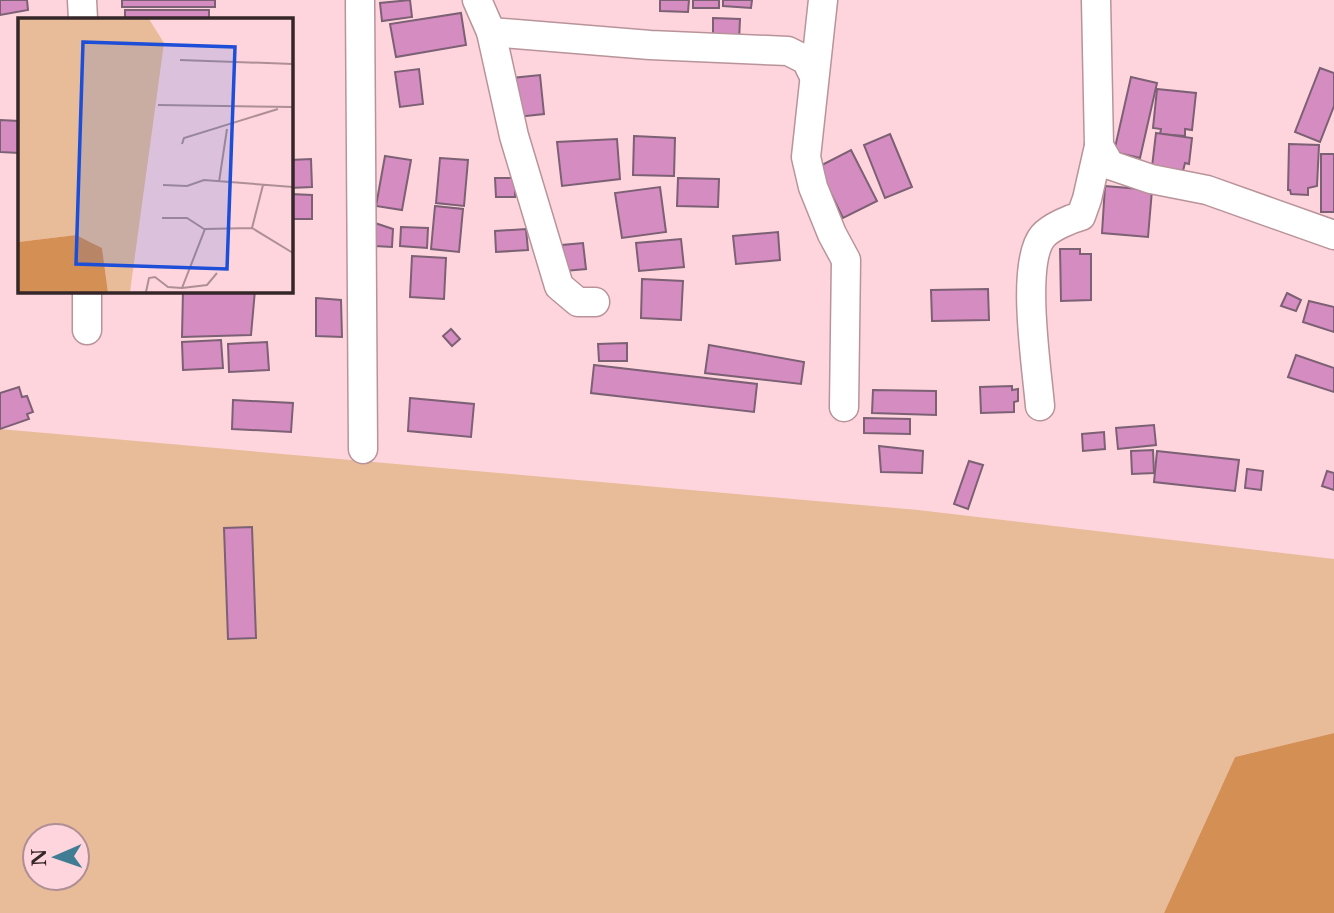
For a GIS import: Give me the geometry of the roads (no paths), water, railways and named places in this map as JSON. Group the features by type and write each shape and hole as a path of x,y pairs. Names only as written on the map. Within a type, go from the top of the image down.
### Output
{"street":[{"path":"82,0 82,18"},
{"path":"360,0 363,449"},
{"path":"477,0 491,32 514,136 559,286 578,302 595,302"},
{"path":"823,0 806,157 813,187 846,260 844,407"},
{"path":"1040,406 1031,300 1034,256 1043,236 1070,219 1081,216 1087,199 1099,146 1097,0"},
{"path":"491,32 650,45 788,51 806,60 814,76"},
{"path":"1099,146 1110,165 1152,179 1207,190 1334,235"},
{"path":"87,292 87,330"}]}
